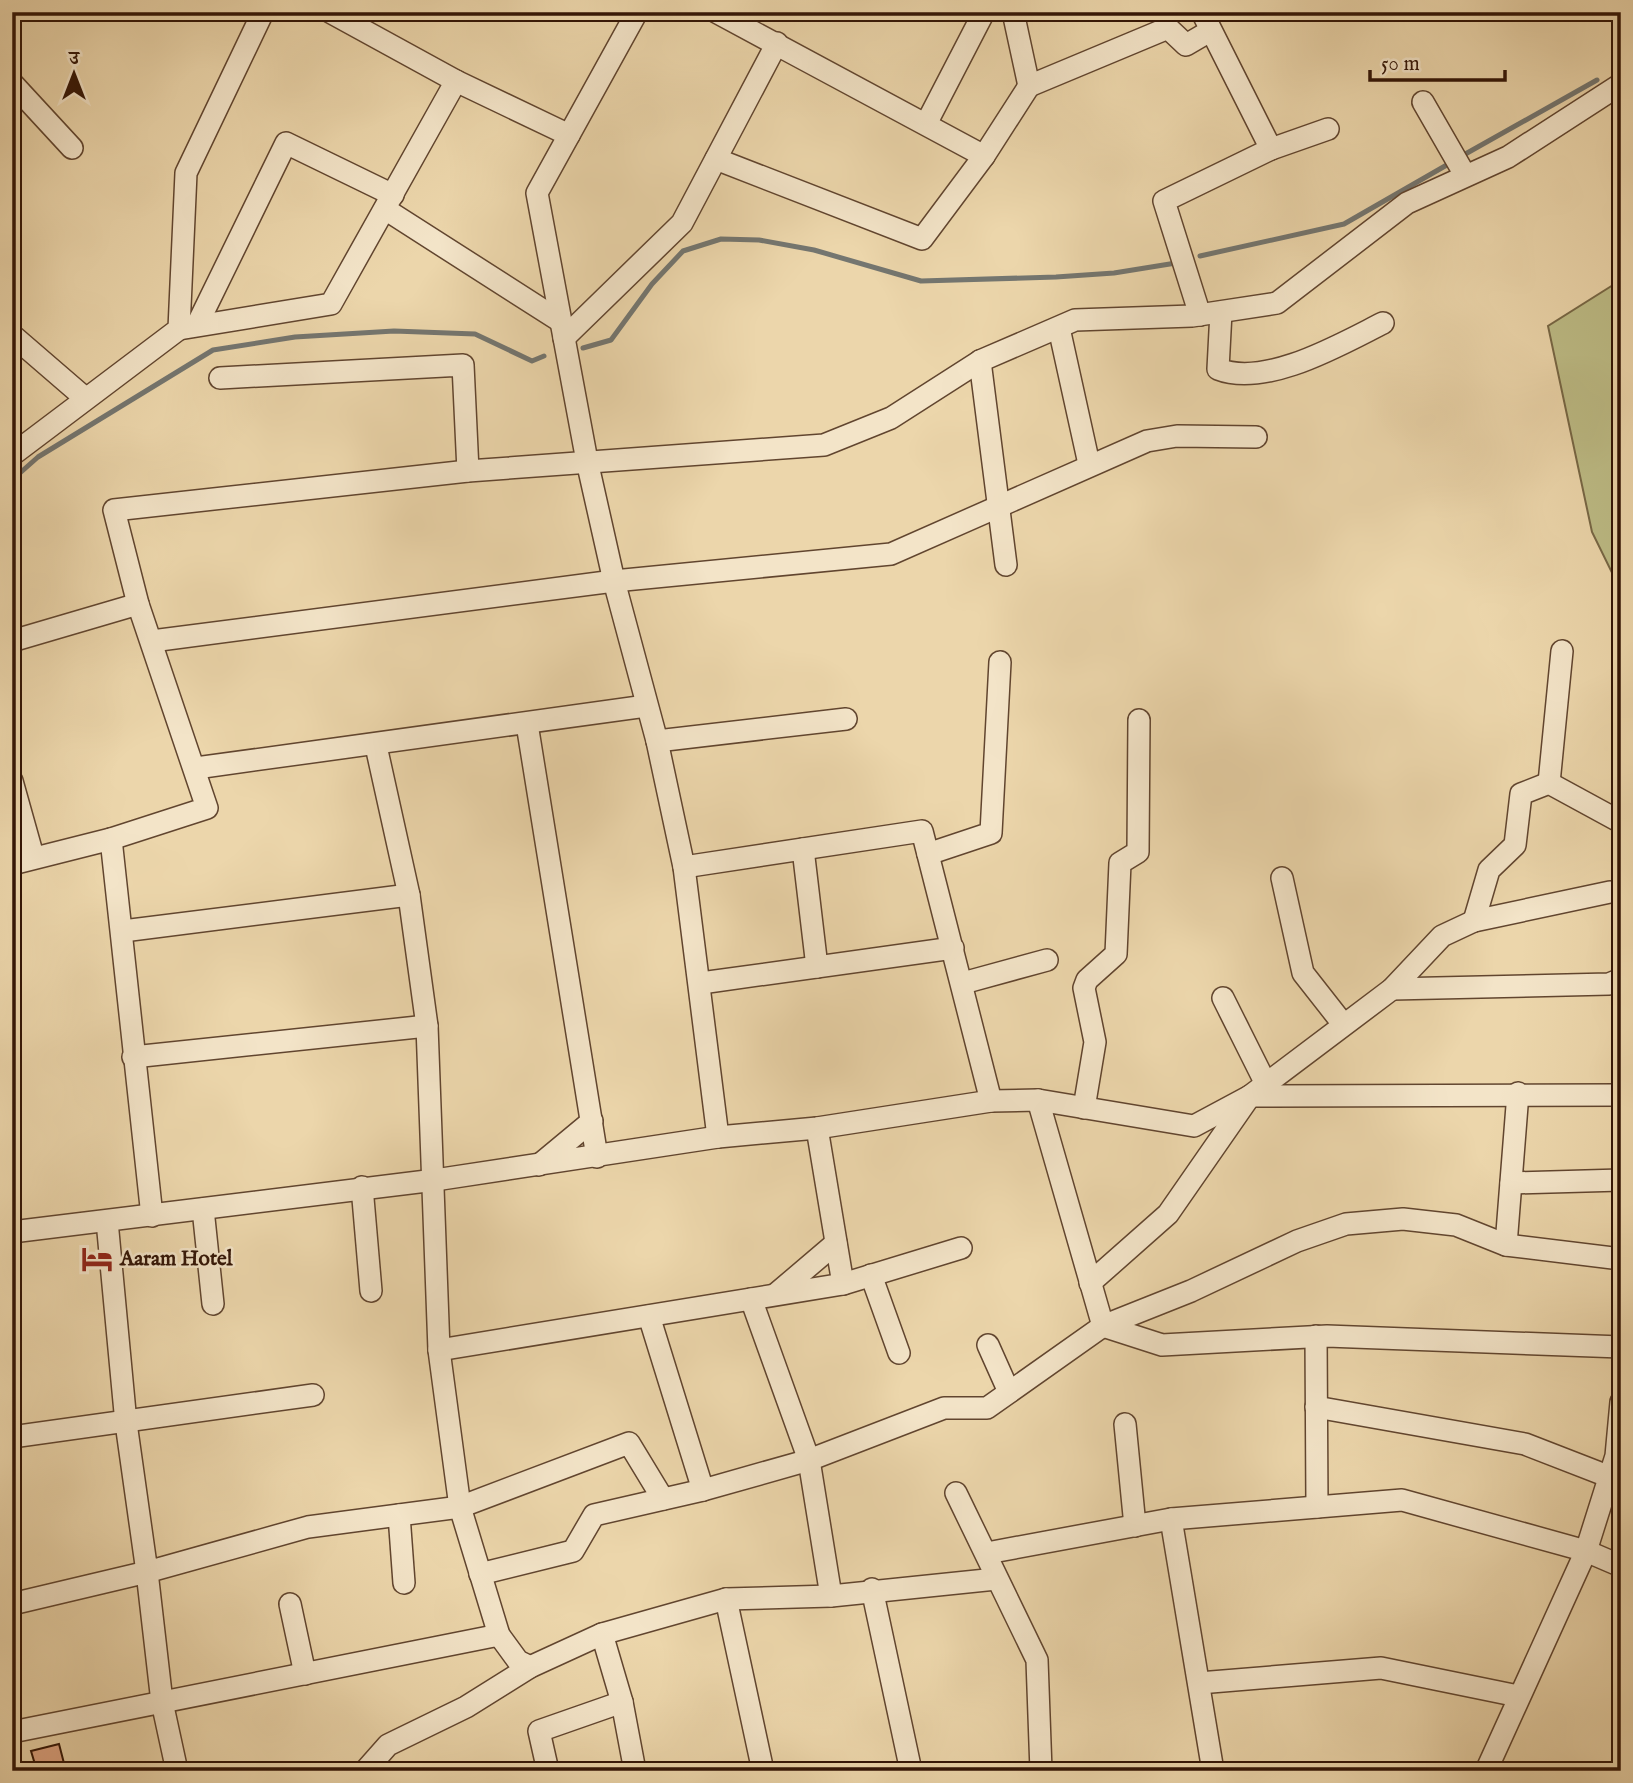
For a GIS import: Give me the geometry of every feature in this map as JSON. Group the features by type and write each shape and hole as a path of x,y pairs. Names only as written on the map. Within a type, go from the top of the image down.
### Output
{"street":[{"path":"188,327 186,173 263,12"},
{"path":"330,12 456,80 569,135"},
{"path":"637,12 537,193 587,461 614,582 657,741 684,867 701,983 718,1137"},
{"path":"716,12 985,156"},
{"path":"926,124 984,12"},
{"path":"1013,12 1029,86"},
{"path":"716,159 922,239 985,156 1029,86 1168,28 1185,45 1206,22 1271,149"},
{"path":"562,330 682,223 777,43"},
{"path":"12,455 85,398 188,327 331,304 456,80"},
{"path":"12,83 72,148"},
{"path":"12,864 33,856 111,838 207,808 196,768 138,604 114,510 468,471 824,445 891,418 980,361 1075,320 1200,315 1277,303 1407,203 1508,157 1621,84"},
{"path":"1423,102 1465,175"},
{"path":"1200,315 1164,201 1271,149 1328,129"},
{"path":"188,327 286,143 389,202 562,330"},
{"path":"1222,312 1217,360 1218,369 1228,373 1269,371 1318,355 1383,323"},
{"path":"1059,328 1089,464"},
{"path":"12,335 85,398"},
{"path":"980,361 1006,565"},
{"path":"220,378 463,365 468,471"},
{"path":"152,641 614,582 891,554 1089,464 1147,441 1167,437 1256,437"},
{"path":"12,641 138,604"},
{"path":"1549,782 1562,651"},
{"path":"928,854 992,834 1000,663"},
{"path":"196,768 376,746 646,706"},
{"path":"657,741 846,719"},
{"path":"1084,1108 1095,1042 1084,988 1087,980 1116,954 1120,863 1138,852 1139,720"},
{"path":"527,724 597,1157"},
{"path":"376,746 409,895 427,1026 435,1180 439,1350 460,1507 499,1635 520,1660"},
{"path":"12,781 33,856"},
{"path":"1549,782 1617,820"},
{"path":"1474,921 1489,870 1515,845 1521,794 1549,782"},
{"path":"684,867 922,831 991,1101"},
{"path":"111,838 152,1216"},
{"path":"803,849 817,967"},
{"path":"1282,877 1303,973 1343,1024"},
{"path":"12,1232 435,1180 718,1137 817,1128 991,1101 1038,1100 1194,1126 1258,1090 1392,989 1442,936 1474,921 1610,892"},
{"path":"122,931 409,895"},
{"path":"701,983 953,948"},
{"path":"962,983 1047,960"},
{"path":"1392,989 1609,984 1621,979"},
{"path":"1223,998 1258,1090"},
{"path":"133,1056 427,1026"},
{"path":"1258,1090 1621,1095"},
{"path":"1092,1289 1168,1214 1258,1090"},
{"path":"1506,1245 1518,1093"},
{"path":"1038,1100 1103,1326"},
{"path":"538,1165 592,1121"},
{"path":"817,1128 843,1284"},
{"path":"1511,1183 1621,1180"},
{"path":"362,1187 371,1291"},
{"path":"204,1209 213,1304"},
{"path":"480,1574 573,1551 594,1515 703,1490 809,1460 944,1408 987,1408 1103,1326 1191,1291 1297,1241 1346,1224 1403,1219 1456,1225 1506,1245 1621,1259"},
{"path":"107,1221 126,1423 162,1702 177,1771"},
{"path":"775,1295 836,1243"},
{"path":"439,1350 843,1284 961,1248"},
{"path":"871,1275 899,1353"},
{"path":"751,1299 809,1460 829,1583"},
{"path":"649,1316 703,1490"},
{"path":"1103,1326 1162,1345 1316,1336 1621,1347"},
{"path":"1316,1336 1317,1507"},
{"path":"988,1345 1009,1392"},
{"path":"12,1437 313,1395"},
{"path":"1486,1771 1586,1551 1616,1456 1621,1402"},
{"path":"1316,1407 1525,1444 1609,1477"},
{"path":"1125,1424 1135,1526"},
{"path":"12,1604 147,1572 308,1527 460,1507 629,1443 663,1499"},
{"path":"956,1493 1037,1660 1041,1771"},
{"path":"987,1553 1171,1519 1402,1500 1586,1551 1621,1566"},
{"path":"399,1515 404,1583"},
{"path":"1171,1519 1213,1771"},
{"path":"365,1771 388,1745 466,1707 520,1660 602,1634 726,1599 829,1583 873,1589 996,1579"},
{"path":"873,1589 911,1771"},
{"path":"726,1599 763,1771"},
{"path":"290,1604 305,1674"},
{"path":"602,1634 622,1702 635,1771"},
{"path":"12,1732 499,1635"},
{"path":"1199,1683 1381,1668 1518,1696"},
{"path":"548,1771 538,1731 622,1702"}],"shaded area":[{"path":"1621,280 1621,591 1592,532 1548,326"}],"building":[{"path":"59,1744 66,1771 37,1771 31,1751"}],"waterway":[{"path":"1460,157 1597,80"},
{"path":"1200,256 1344,224 1452,162"},
{"path":"583,348 611,340 652,284 683,251 721,239 759,240 814,250 921,281 1114,273 1176,263"},
{"path":"12,480 38,457 213,350 295,337 394,331 475,334 532,361 544,356"}],"place":[{"name":"Aaram Hotel","path":"97,1259"}]}
